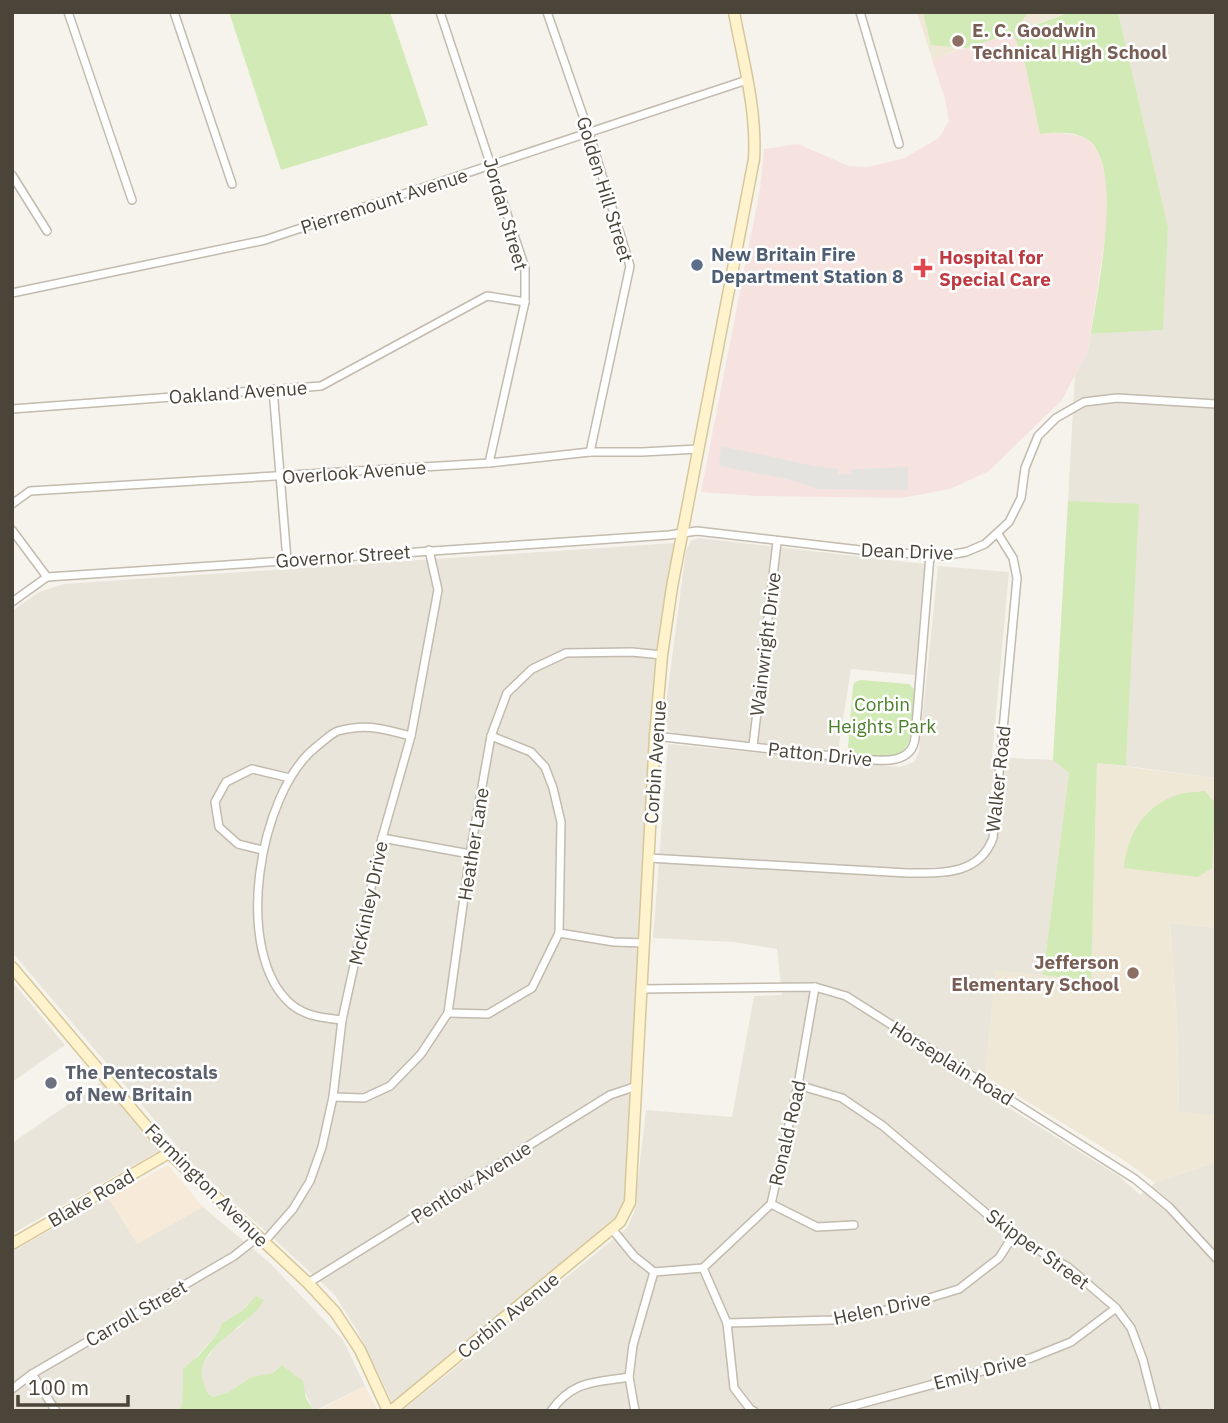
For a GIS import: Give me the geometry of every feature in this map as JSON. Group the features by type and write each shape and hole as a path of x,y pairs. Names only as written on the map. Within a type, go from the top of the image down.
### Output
{"main road":[{"name":"Corbin Avenue","path":"390,1411 612,1229 625,1216 630,1202 655,736 662,655 682,533 753,167 754,128 734,12"},
{"name":"Farmington Avenue","path":"12,967 169,1153 308,1283 335,1312 354,1341 390,1411"},
{"name":"Blake Road","path":"12,1244 169,1153"}],"street":[{"path":"68,12 132,200"},
{"path":"174,12 232,184"},
{"name":"Jordan Street","path":"440,12 525,268 526,302 489,463"},
{"name":"Golden Hill Street","path":"547,12 589,133 630,266 590,452"},
{"path":"860,12 900,144"},
{"name":"Pierremount Avenue","path":"12,293 265,240 747,80"},
{"path":"12,175 47,231"},
{"name":"Oakland Avenue","path":"12,409 321,386 487,296 526,302"},
{"path":"273,389 286,561"},
{"name":"Dean Drive","path":"682,533 697,531 777,542 943,556 966,552 985,544 1009,522 1018,505 1025,468 1038,436 1056,418 1084,402 1117,398 1216,404"},
{"name":"Overlook Avenue","path":"12,504 30,491 489,463 590,452 698,449"},
{"path":"12,530 47,577 12,602"},
{"name":"Governor Street","path":"47,577 682,533"},
{"name":"Walker Road","path":"649,858 947,873 966,867 978,859 991,845 993,838 1017,578 1013,558 998,534"},
{"name":"Wainwright Drive","path":"752,746 777,542"},
{"name":"McKinley Drive","path":"261,1240 293,1209 310,1181 322,1147 333,1097 342,1020 382,838 411,736 439,590 429,550"},
{"name":"Patton Drive","path":"655,736 878,761 900,758 911,751 915,738 930,555"},
{"name":"Heather Lane","path":"333,1097 364,1098 390,1086 421,1054 448,1013 470,854 491,736 507,693 532,669 566,653 632,652 662,655"},
{"path":"342,1020 315,1017 293,1005 274,984 263,958 258,907 262,850 289,778 308,754 335,732 374,726 411,736"},
{"path":"448,1013 488,1014 532,988 559,933 561,821 553,788 545,767 531,752 491,736"},
{"path":"262,850 238,844 219,827 215,802 226,782 252,769 289,778"},
{"path":"382,838 470,854"},
{"path":"559,933 614,942 645,943"},
{"name":"Horseplain Road","path":"642,989 816,988 846,996 1135,1179 1170,1207 1216,1258"},
{"name":"Ronald Road","path":"703,1268 771,1204 816,988"},
{"name":"Skipper Street","path":"798,1084 842,1098 883,1126 1013,1236 1068,1267 1116,1308 1130,1328 1143,1360 1156,1411"},
{"name":"Pentlow Avenue","path":"308,1283 610,1095 637,1086"},
{"path":"771,1204 817,1227 854,1225"},
{"path":"612,1229 634,1256 654,1272 703,1268 727,1323 734,1388 754,1411"},
{"name":"Helen Drive","path":"727,1323 832,1320 894,1309 960,1289 999,1258 1013,1236"},
{"name":"Carroll Street","path":"12,1389 32,1374 261,1240"},
{"path":"635,1411 629,1377 633,1345 654,1272"},
{"name":"Emily Drive","path":"834,1411 1031,1358 1071,1342 1116,1308"},
{"path":"32,1374 56,1411"},
{"path":"551,1411 562,1396 584,1384 629,1377"}],"shaded area":[{"name":"E. C. Goodwin Technical High School","path":"917,12 1071,12 932,59"},
{"path":"1118,12 1216,12 1216,778 1126,766 1130,679 1068,501 1075,375 1088,350 1091,334 1162,330 1168,227"},
{"name":"Hospital for Special Care","path":"1013,33 1025,64 1040,134 1060,133 1085,137 1099,152 1106,180 1107,225 1088,350 1062,400 989,471 950,489 901,498 756,496 701,492 760,189 764,149 798,144 849,166 868,167 904,158 939,138 949,121 932,59"},
{"path":"721,446 838,469 838,474 851,475 852,469 908,467 908,490 818,489 791,480 719,466"},
{"path":"699,538 924,564 915,675 851,669 838,751 669,731 664,720 686,550 691,541"},
{"path":"674,543 632,1073 627,1191 622,1212 393,1404 358,1332 334,1294 193,1165 12,952 12,611 39,592 64,584"},
{"path":"938,566 1009,572 992,757 1053,760 1069,773 1043,975 996,971 985,1076 980,1090 1119,1176 1140,1195 1155,1183 1216,1162 1216,1411 402,1411 627,1228 634,1213 646,1110 732,1117 754,996 782,995 777,949 734,942 653,938 668,744 900,767 914,762 919,751"},
{"name":"Jefferson Elementary School","path":"1097,763 1216,778 1216,928 1170,923 1177,1023 1179,1111 1216,1116 1216,1162 1155,1183 1125,1161 985,1076 996,970 1091,980"},
{"path":"1170,923 1216,928 1216,1116 1179,1112 1177,1023"},
{"path":"12,981 65,1045 12,1082"},
{"path":"101,1082 159,1151 12,1234 12,1143"},
{"path":"168,1165 203,1207 137,1244 108,1197"},
{"path":"108,1197 137,1243 203,1207 270,1263 343,1340 365,1386 314,1411 297,1376 285,1366 280,1366 273,1373 251,1377 229,1392 212,1397 208,1395 200,1374 203,1364 215,1347 259,1307 247,1304 242,1311 222,1323 218,1333 183,1371 182,1405 178,1411 12,1411 12,1252"},
{"path":"365,1386 378,1411 317,1411"}],"green space":[{"path":"229,12 390,12 428,125 281,170"},
{"path":"923,12 1028,12 1015,32 1071,12 1118,12 1168,227 1163,330 1091,334 1103,260 1107,197 1104,170 1096,149 1078,135 1040,134 1025,64 1013,33 966,48 931,45"},
{"path":"1068,501 1139,504 1126,766 1097,763 1091,981 1043,975 1069,773 1053,760"},
{"name":"Corbin Heights Park","path":"861,680 909,684 914,689 910,739 900,754 892,757 878,756 853,753 848,748 853,686"},
{"path":"1205,791 1215,803 1212,868 1198,877 1124,868 1133,833 1155,806 1177,795"},
{"path":"256,1296 264,1300 257,1310 223,1339 205,1360 202,1372 207,1392 213,1397 229,1392 251,1377 273,1373 282,1365 303,1381 306,1398 314,1411 178,1411 182,1405 183,1369 218,1333 222,1323 242,1311"}],"place":[{"name":"E. C. Goodwin Technical High School","path":"958,41"},
{"name":"New Britain Fire Department Station 8","path":"697,265"},
{"name":"Hospital for Special Care","path":"923,268"},
{"name":"Jefferson Elementary School","path":"1133,973"},
{"name":"The Pentecostals of New Britain","path":"51,1083"}]}
